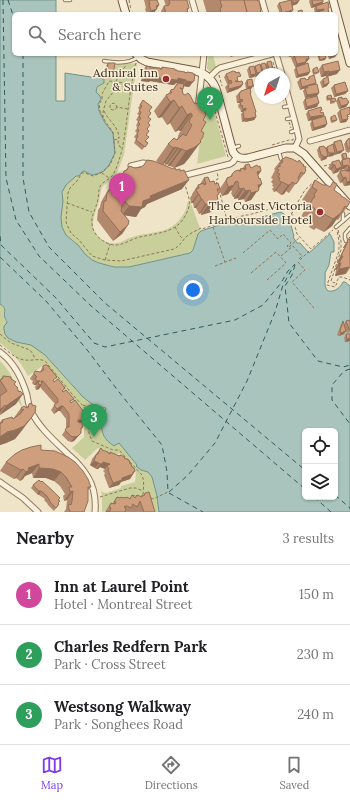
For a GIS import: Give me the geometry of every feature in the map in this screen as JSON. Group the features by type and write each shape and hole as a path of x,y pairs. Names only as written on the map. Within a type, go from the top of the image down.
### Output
{"street":[{"path":"122,0 125,12"},
{"path":"192,0 195,12"},
{"path":"262,0 265,12"},
{"path":"333,0 336,12"},
{"path":"338,19 350,63"},
{"path":"199,114 198,106 204,56"},
{"path":"209,78 220,68 264,56"},
{"path":"277,56 280,68"},
{"path":"137,58 147,62 202,72 214,84 235,147 233,152 240,159 278,149 289,147 295,148 304,154 339,198 350,206"},
{"path":"290,103 298,139 295,148"},
{"path":"191,109 198,106"},
{"path":"310,140 350,130"},
{"path":"174,175 186,175 231,164 237,156"},
{"path":"131,166 147,163 156,166"},
{"path":"0,352 11,362 18,372 24,386 31,412 40,424 82,468 91,482 95,498 95,512"},
{"path":"0,482 23,498 38,512"}],"lane":[{"path":"65,0 70,0"},
{"path":"104,60 118,63 137,58"},
{"path":"284,107 291,106"},
{"path":"287,119 294,118"},
{"path":"291,132 297,130"},
{"path":"278,149 281,159"},
{"path":"338,207 343,214 342,222"},
{"path":"337,228 350,215"},
{"path":"336,223 342,222"},
{"path":"346,240 344,234 350,228"}],"path":[{"path":"129,0 132,12"},
{"path":"272,56 274,68"},
{"path":"137,58 123,148 114,172 100,187 92,218 95,232 101,239 110,244 119,245 137,238 165,232 175,227 184,219 189,206 189,199 185,184 186,175"},
{"path":"103,118 106,101 114,91 116,81 128,62"},
{"path":"218,73 222,88"},
{"path":"119,136 113,132 103,118 99,104 102,100 102,94 109,81 132,84"},
{"path":"105,106 110,106 114,103 117,107 128,109"},
{"path":"110,106 110,109 113,110 117,107"},
{"path":"104,110 117,130 119,136 118,145 123,148"},
{"path":"268,146 293,140 287,119"},
{"path":"113,132 115,153 108,168 93,176 84,173 81,174 69,190 67,197 66,222 69,230 92,256 100,260 121,261 174,249 190,233 201,228 202,229 227,220 281,206 288,208 292,214 297,234 311,249"},
{"path":"114,139 118,139 119,136"},
{"path":"292,214 295,211 295,207 305,190 318,173 337,163"},
{"path":"216,167 218,179 216,180 227,220"},
{"path":"101,173 109,179"},
{"path":"67,203 93,212"},
{"path":"175,227 184,240"},
{"path":"213,227 226,262"},
{"path":"295,264 337,228"},
{"path":"337,228 339,250 327,285 335,286 339,277 350,280"},
{"path":"337,228 341,241 341,250 330,280 334,283 337,281"},
{"path":"243,253 270,230 278,239 283,234 291,243 287,246 289,248"},
{"path":"281,256 300,236"},
{"path":"105,260 110,244"},
{"path":"289,248 293,246 298,251 302,256 299,259 300,260"},
{"path":"251,273 276,252 286,263 268,280"},
{"path":"215,266 236,258"},
{"path":"298,262 305,270 292,282 314,308"},
{"path":"0,334 11,343 30,350 35,360"},
{"path":"0,345 19,359 27,361 42,360 45,362 82,404 86,412 89,433 92,441 113,450 119,450 142,476 144,480 143,496"},
{"path":"82,404 93,409 95,413 94,418 88,426"},
{"path":"95,498 130,488 136,488 143,491"},
{"path":"148,497 153,499 168,492"},
{"path":"132,495 145,497"}],"green space":[{"path":"213,56 216,67 211,72 207,69 208,57"},
{"path":"137,63 124,155 117,173 112,180 102,187 99,203 93,219 95,233 108,243 114,243 138,235 158,232 170,228 180,219 185,211 187,203 190,201 201,231 194,248 190,253 129,267 114,267 103,265 92,260 74,241 66,235 62,227 61,217 63,201 62,192 66,185 76,176 79,176 82,172 84,171 92,175 97,174 104,171 109,165 115,153 113,133 105,123 99,111 98,104 100,96 96,90 104,83 104,79 112,79 115,65"},
{"path":"207,84 226,156 197,164"},
{"path":"0,304 5,309 7,324 4,326 25,343 31,345 45,355 83,397 99,407 106,408 102,425 105,438 114,446 119,442 141,470 148,472 152,477 159,512 144,512 126,506 102,512 101,489 102,492 106,493 121,488 121,486 135,482 136,473 119,453 114,456 98,448 85,460 72,448 84,437 84,415 44,365 28,376 16,358 0,343"},
{"path":"0,361 12,377 23,408 13,395 0,383"}],"water":[{"path":"0,0 56,0 56,12 12,12 12,56 56,56 56,101 65,101 65,73 104,79 104,83 97,87 96,92 101,99 98,104 99,111 105,123 113,133 115,153 104,171 92,175 84,171 82,172 79,176 76,176 66,185 62,192 62,227 66,235 92,260 114,267 129,267 190,253 193,250 198,234 201,231 243,217 248,218 248,220 256,219 281,212 288,219 291,225 293,237 297,243 300,243 309,253 330,234 334,242 334,252 331,252 329,265 325,273 326,289 328,291 333,291 343,282 350,286 350,512 159,512 152,477 148,472 141,470 136,466 137,465 119,443 114,446 104,436 101,422 106,408 92,404 83,397 45,355 31,345 16,342 8,338 4,329 4,326 7,323 5,318 5,309 0,304"}],"building":[{"path":"149,0 157,0 159,5 156,6 157,9 151,11"},
{"path":"169,0 187,0 189,8 187,9 188,12 166,12 164,6 169,5"},
{"path":"220,0 244,0 247,12 221,12 220,8 222,7"},
{"path":"244,0 259,1 261,12 247,12"},
{"path":"291,0 293,10 282,12 279,3"},
{"path":"293,0 299,0 299,1 293,3"},
{"path":"312,0 323,0 323,2 313,5"},
{"path":"328,2 329,12 320,12 324,9 317,10 316,6"},
{"path":"294,56 308,56 309,59 306,59 306,62 297,64"},
{"path":"319,56 326,56 326,58 320,60"},
{"path":"271,61 273,68 268,68 267,62"},
{"path":"338,61 340,70 324,72 322,65"},
{"path":"108,63 115,63 113,76 107,75"},
{"path":"265,63 267,68 262,68 261,64"},
{"path":"308,63 310,72 298,75 296,67"},
{"path":"260,64 261,68 256,68 255,66"},
{"path":"146,66 150,68 162,69 162,67 175,69 185,73 193,73 195,74 194,81 186,81 178,78 178,80 176,80 145,76 145,71 147,70"},
{"path":"254,66 254,74 251,75 249,67"},
{"path":"317,67 319,72 314,73 313,69"},
{"path":"233,71 236,73 239,72 241,76 237,77 238,81 235,81 236,82 242,81 243,84 229,89 228,84 232,83 231,80 229,81 226,74"},
{"path":"314,75 316,83 302,87 300,79 305,78 306,80"},
{"path":"328,77 329,83 324,85 323,79"},
{"path":"252,79 253,86 248,87 247,80"},
{"path":"345,82 348,91 336,94 334,85"},
{"path":"178,83 184,84 183,89 180,88 182,89 183,94 185,95 188,93 195,104 199,102 206,115 203,120 206,122 201,131 204,133 200,141 201,142 195,147 186,151 176,147 173,148 168,144 174,138 177,140 183,134 186,136 192,125 189,122 192,114 187,115 182,106 179,108 174,100 170,102 166,95 172,92 170,91 172,89 173,90"},
{"path":"317,84 319,93 307,95 305,88 308,88 307,86"},
{"path":"250,88 256,117 244,119 243,111 246,110 246,108 243,109 242,105 241,106 240,102 243,101 242,99 240,100 239,93"},
{"path":"331,95 332,98 328,99 327,96"},
{"path":"317,96 319,103 307,107 305,99"},
{"path":"342,97 342,99 346,98 349,102 348,104 341,106 338,98"},
{"path":"335,98 336,101 331,102 331,99"},
{"path":"143,100 152,107 149,111 151,113 148,117 151,119 148,123 150,125 147,129 149,131 146,135 149,137 145,141 148,143 145,147 136,140 139,130 137,128 140,124 138,122 141,118 139,117 141,112 139,111 142,106 140,105"},
{"path":"321,107 322,110 320,111 321,113 323,112 324,115 310,117 308,111"},
{"path":"350,107 350,114 347,115 348,119 342,120 340,110"},
{"path":"335,115 337,120 332,121 331,117"},
{"path":"325,116 327,124 314,128 312,120"},
{"path":"350,138 350,148 348,149 346,141"},
{"path":"341,140 344,150 337,152 334,142"},
{"path":"333,144 335,153 330,153 328,152 327,147"},
{"path":"324,146 328,156 323,157 319,147"},
{"path":"346,153 347,158 344,159 342,154"},
{"path":"286,157 298,162 299,160 304,165 303,166 306,167 304,174 301,172 298,178 299,180 296,184 292,182 288,185 279,180 280,178 278,177 280,174 277,173 279,170 277,169 283,161 281,160"},
{"path":"349,158 350,167 349,168 348,165 343,166 342,160"},
{"path":"147,160 173,169 175,168 176,170 184,170 189,180 150,196 151,198 143,201 142,207 129,206 123,199 121,211 129,221 128,225 120,232 103,211 107,193 115,181 122,177 124,171 127,170 129,166 135,168 141,167"},
{"path":"339,160 342,167 336,169 332,162"},
{"path":"249,164 251,168 257,165 258,167 260,166 261,171 257,172 262,184 258,185 258,191 251,193 250,190 245,191 244,188 239,188 239,183 237,181 234,185 228,187 226,180 227,178 232,176 235,171 241,171 240,169 244,168 244,170 246,169 245,165"},
{"path":"340,171 350,171 350,181 347,182 346,177 343,178"},
{"path":"208,177 210,182 214,181 215,184 218,183 220,189 217,189 219,194 217,195 217,203 208,205 201,199 196,189 199,188 198,185 204,183 204,185 206,184 204,178"},
{"path":"315,180 330,187 333,182 337,184 334,190 350,202 347,207 345,206 341,213 333,219 324,214 323,217 318,214 319,212 310,204 317,190 312,187"},
{"path":"350,237 350,268 339,269 341,263 339,263 343,256 341,256"},
{"path":"350,320 350,330 346,321"},
{"path":"343,321 346,331 341,333 340,331"},
{"path":"346,334 350,334 350,338 347,339"},
{"path":"47,365 57,377 53,380 54,382 58,379 65,388 62,391 63,392 66,390 74,399 70,401 71,403 75,400 83,411 83,420 78,420 78,422 83,423 83,426 81,428 81,433 78,436 71,436 65,430 69,427 69,414 63,406 57,409 54,405 58,402 58,399 43,381 41,381 42,384 39,385 38,382 40,381 37,381 35,378 37,377 34,374 35,371 40,372 44,370 43,366"},
{"path":"3,376 11,377 11,379 16,382 14,384 18,388 19,392 20,391 23,394 6,406 5,405 0,410 0,396 7,391 0,380"},
{"path":"31,403 32,405 36,406 36,410 24,426 7,432 0,437 0,424 3,422 2,420 12,417 13,419 24,409 22,410 21,408 24,406 28,408 29,404"},
{"path":"41,445 41,450 55,451 68,457 83,471 91,487 88,487 88,501 84,512 69,512 68,507 69,504 71,505 73,491 70,492 69,487 72,487 61,472 53,469 39,468 39,464 28,468 29,470 26,472 23,469 21,470 6,462 22,450"},
{"path":"101,448 110,454 110,452 120,455 129,460 135,471 133,474 113,483 107,466 110,464 103,462 100,464 94,461"},
{"path":"39,480 60,498 58,500 60,501 58,503 59,504 56,508 47,496 33,485"},
{"path":"149,492 155,512 144,512 140,501 137,507 133,504 131,508 125,506 125,512 109,512 111,503 115,504 116,502 114,502 117,497 127,497 130,499 132,495 135,498 137,495 142,497 142,495 144,496 145,493"}],"ferry route":[{"path":"3,0 6,178 16,220 39,256 90,305 302,486"},
{"path":"8,0 12,12"},
{"path":"23,56 23,178 29,212 49,247 105,303 302,467"},
{"path":"0,236 1,245 56,298 94,343 105,347 235,320 263,305 281,283 288,271 295,264"},
{"path":"0,257 46,301 88,351 162,445 167,472 168,492"},
{"path":"295,265 292,275 285,286 289,323 318,361 343,367 350,365"},
{"path":"169,492 188,475 215,443 247,381 275,312 283,285 293,267"},
{"path":"350,369 344,371 332,385 332,400 350,424"},
{"path":"169,493 203,512"},
{"path":"338,498 350,508"},
{"path":"317,500 331,512"}],"place":[{"name":"Admiral Inn & Suites","path":"166,79"},
{"name":"Charles Redfern Park","path":"210,120"},
{"name":"Inn at Laurel Point","path":"122,206"},
{"name":"The Coast Victoria Harbourside Hotel","path":"320,212"},
{"name":"Westsong Walkway","path":"94,437"}]}
